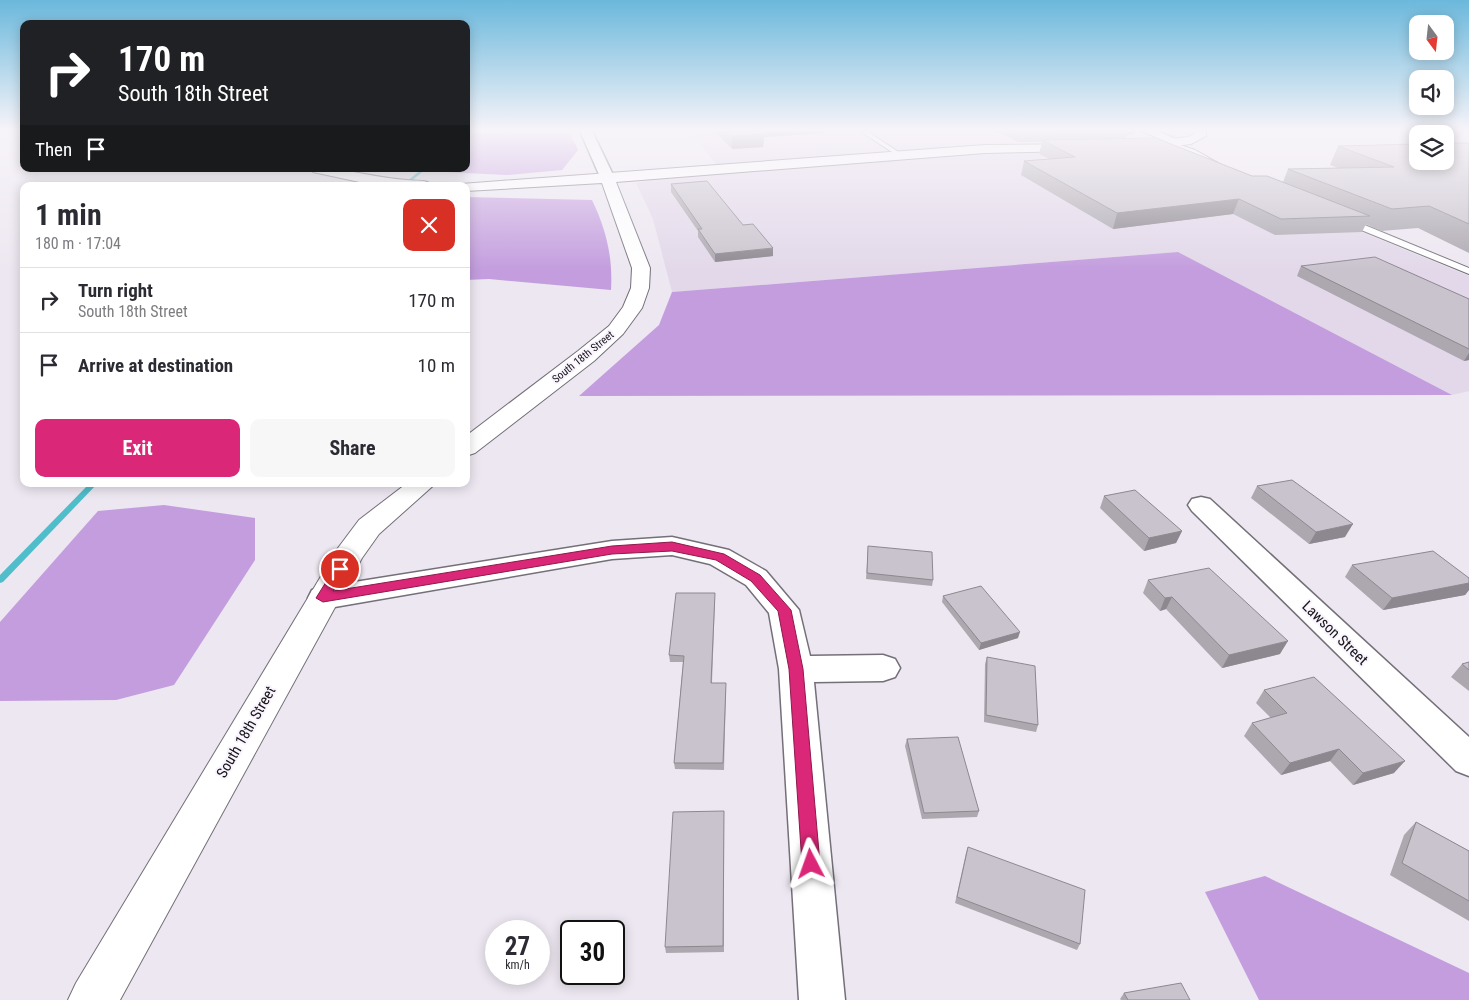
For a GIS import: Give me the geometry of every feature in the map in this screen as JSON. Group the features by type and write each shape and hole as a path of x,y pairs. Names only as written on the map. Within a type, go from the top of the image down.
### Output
{"street":[{"path":"358,178 378,182"},
{"name":"South 18th Street","path":"470,445 586,356 616,330 632,308 640,288 641,268 608,178"},
{"path":"470,187 612,178"},
{"name":"South 18th Street","path":"93,1000 323,598 368,528 418,487"},
{"name":"Lawson Street","path":"1202,505 1469,760"},
{"path":"323,598 612,550 672,546 719,557 756,578 784,610 796,669 822,1000"},
{"path":"796,669 883,668"}],"lane":[{"path":"1341,218 1469,271"}],"shaded area":[{"path":"660,178 1229,178 1469,276 1469,391 1452,395 1178,252 672,292 653,219 636,183"},
{"path":"470,197 592,200 608,243 611,266 611,290 489,279 470,280"},
{"path":"1178,252 1452,395 579,396 659,325 672,292"},
{"path":"164,505 255,518 255,560 174,685 116,700 0,701 0,622 98,511"},
{"path":"1265,876 1469,973 1469,1000 1259,1000 1205,892"}],"building":[{"path":"1054,178 1271,178 1370,216 1281,219 1239,199 1117,213"},
{"path":"1311,178 1469,178 1469,224 1429,206 1392,209"},
{"path":"707,181 743,225 753,224 773,248 715,254 698,229 702,229 671,184"},
{"path":"1375,257 1469,299 1469,349 1301,266"},
{"path":"1292,480 1353,524 1316,532 1257,486"},
{"path":"1135,490 1182,531 1149,538 1104,496"},
{"path":"868,546 932,552 933,580 867,573"},
{"path":"1433,551 1469,578 1469,583 1392,598 1352,565"},
{"path":"1209,568 1288,641 1229,655 1172,597 1165,598 1148,580"},
{"path":"981,586 1020,632 981,643 943,596"},
{"path":"676,593 715,593 711,683 726,683 723,763 674,763 684,656 669,655"},
{"path":"987,657 1035,666 1038,725 986,715"},
{"path":"1469,662 1469,670 1462,664"},
{"path":"1314,677 1405,761 1363,773 1339,749 1290,763 1252,723 1287,713 1264,690"},
{"path":"958,737 979,811 924,813 907,739"},
{"path":"724,811 723,946 665,947 673,812"},
{"path":"1416,822 1469,851 1469,901 1402,863"},
{"path":"968,847 1085,890 1080,944 957,897"},
{"path":"1181,983 1190,1000 1128,1000 1124,993"}],"waterway":[{"path":"408,182 413,178"},
{"path":"0,580 90,487"}],"route":[{"path":"340,569 323,598 612,550 672,546 719,557 756,578 784,610 796,669 811,864"}]}
